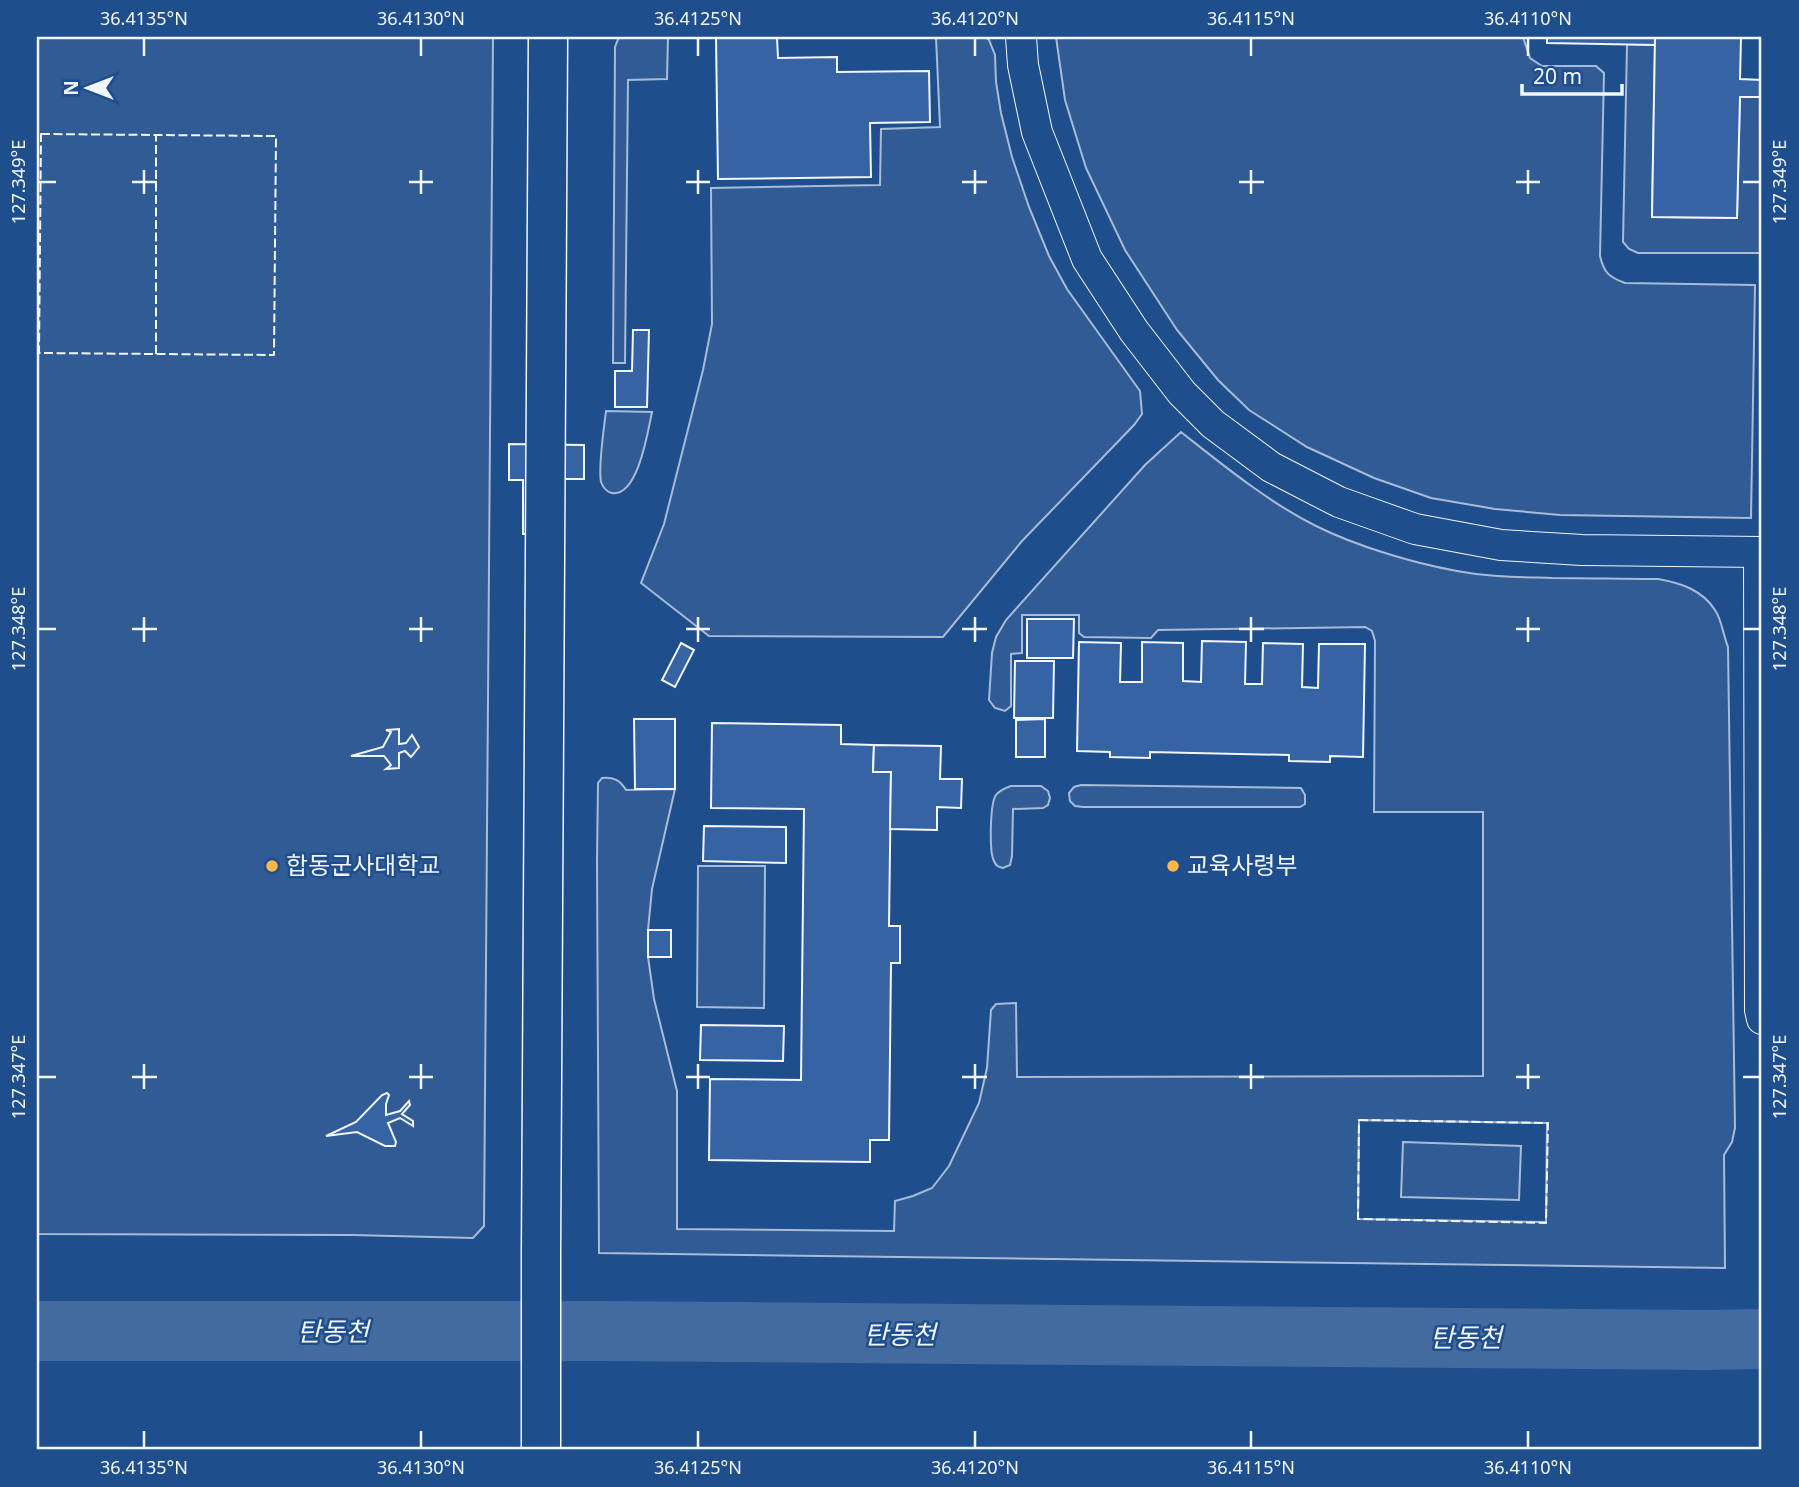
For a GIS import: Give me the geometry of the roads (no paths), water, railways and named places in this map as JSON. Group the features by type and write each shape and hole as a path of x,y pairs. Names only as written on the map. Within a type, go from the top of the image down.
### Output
{"street":[{"path":"541,1450 548,37"},
{"path":"1021,37 1023,65 1037,132 1087,259 1134,331 1182,393 1213,424 1271,467 1339,502 1415,529 1501,545 1582,550 1761,552 1762,1019"}],"waterway":[{"name":"탄동천","path":"37,1331 599,1331 1762,1339"}],"place":[{"name":"합동군사대학교","path":"272,866"},
{"name":"교육사령부","path":"1173,866"}]}
